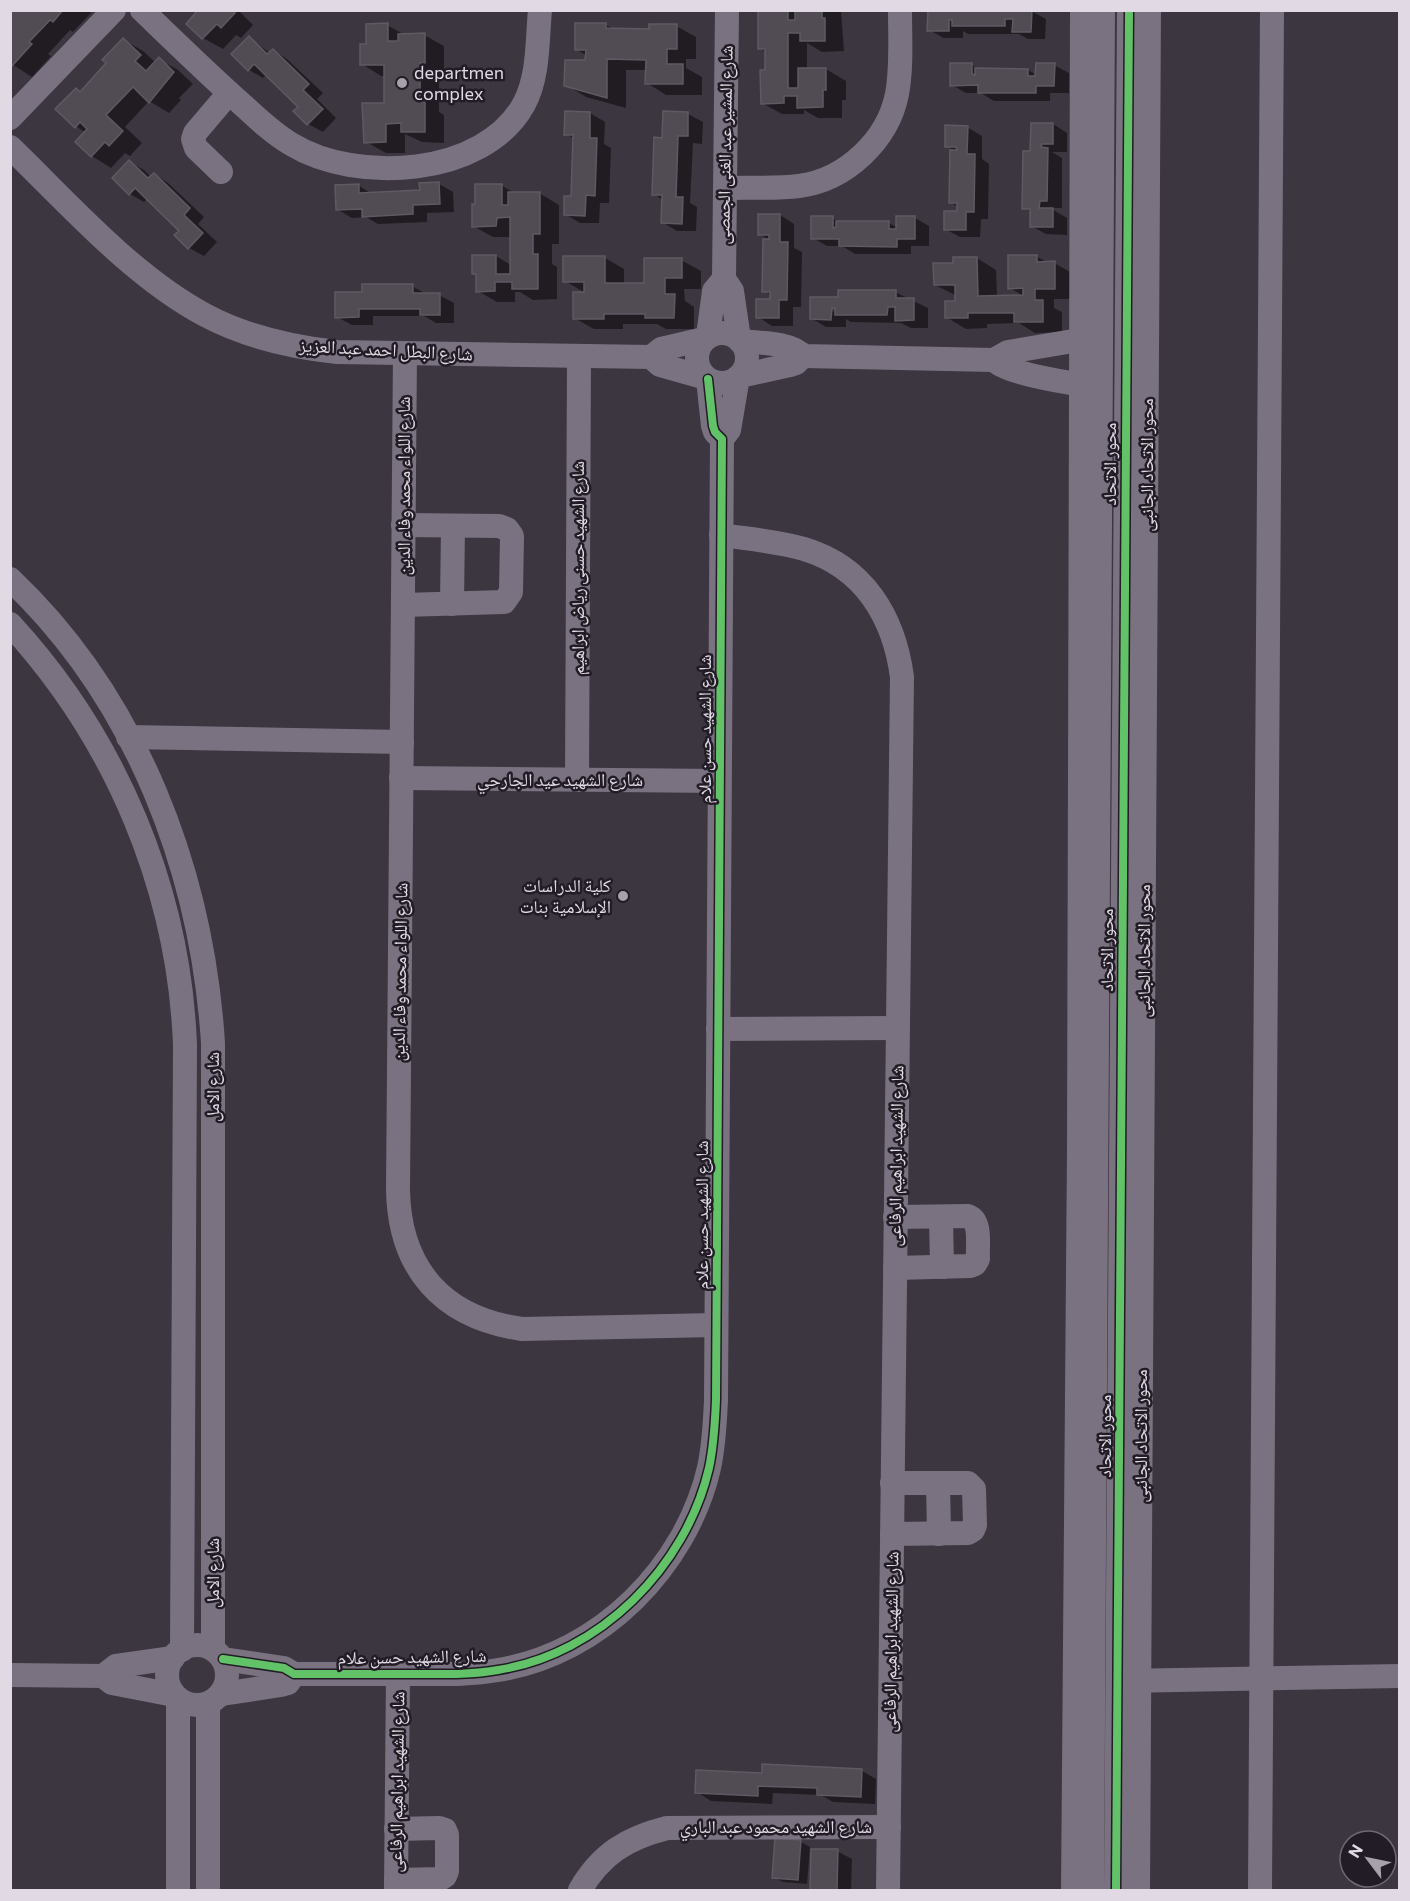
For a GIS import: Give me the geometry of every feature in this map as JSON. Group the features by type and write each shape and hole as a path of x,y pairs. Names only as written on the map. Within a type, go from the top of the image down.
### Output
{"street":[{"path":"10,118 114,10"},
{"path":"142,10 229,93 270,130 290,144 329,160 349,165 389,169 419,166 448,159 485,144 501,133 524,104 534,74 540,10"},
{"name":"شارع المشير عبد الغنى الجمصى","path":"727,10 724,279 732,291 740,340"},
{"path":"725,188 799,186 822,180 843,170 862,155 878,138 897,95 900,10"},
{"path":"1073,1890 1079,1138 1091,386 1082,10"},
{"path":"1091,338 1103,10"},
{"name":"محور الاتحاد","path":"1116,1890 1129,10"},
{"name":"محور الاتحاد الجانبى","path":"1138,1890 1117,1681 1149,10"},
{"path":"1260,1890 1272,10"},
{"path":"221,171 196,148 193,139 195,133 229,93"},
{"name":"شارع البطل احمد عبد العزيز","path":"10,147 148,278 176,298 206,315 248,333 303,348 337,352 579,357 651,357 661,350 706,338"},
{"name":"شارع المشير عبد الغنى الجمصى","path":"706,338 714,291 724,279"},
{"path":"740,340 747,352 747,364 739,376 733,381 720,383 707,379 701,373 696,359 697,352 706,338 714,333 727,333 740,340 791,347 803,356"},
{"path":"739,376 790,365 803,356 994,360 1008,352 1091,338 1126,335"},
{"name":"شارع اللواء محمد وفاء الدين","path":"405,353 398,1210 408,1250 418,1269 446,1299 481,1320 501,1326 522,1329 716,1325"},
{"name":"شارع الشهيد حسنى رياض ابراهيم","path":"577,780 579,357"},
{"name":"شارع البطل احمد عبد العزيز","path":"651,357 660,365 707,379"},
{"path":"994,360 1006,368 1091,386 1126,384"},
{"name":"شارع الشهيد حسن علام","path":"218,1654 281,1667 294,1674 466,1674 500,1670 532,1662 594,1632 646,1588 667,1561 699,1500 714,1434 722,439 729,430 739,376"},
{"name":"شارع الشهيد حسن علام","path":"707,379 713,426 722,439"},
{"name":"محور الاتحاد","path":"1091,386 1117,1681 1092,1890"},
{"path":"403,525 499,526 510,532 511,592 508,599 500,603 403,605"},
{"path":"452,604 453,526"},
{"name":"شارع الشهيد ابراهيم الرفاعى","path":"721,535 796,547 826,558 847,571 880,607 892,629 899,653 902,677 888,1890"},
{"name":"شارع الامل","path":"10,579 68,643 105,697 128,737 159,801 183,868 201,937 211,1008 213,1043 218,1654"},
{"name":"شارع الامل","path":"10,624 46,665 68,696 107,759 124,793 145,844 162,897 178,971 185,1045 177,1654"},
{"path":"128,737 402,742"},
{"name":"شارع الشهيد عيد الجارحي","path":"401,778 719,781"},
{"path":"718,1029 897,1028"},
{"path":"895,1268 970,1266 978,1259 975,1220 968,1216 896,1217"},
{"path":"941,1217 942,1267"},
{"path":"892,1483 968,1483 973,1487 975,1525 968,1533 892,1534"},
{"path":"938,1483 939,1534"},
{"path":"103,1676 116,1666 177,1654 200,1645 218,1654 228,1677 215,1699 208,1890"},
{"path":"177,1654 167,1673 170,1688 176,1697 178,1890"},
{"path":"10,1674 103,1676 112,1683 176,1697 192,1706 215,1699"},
{"name":"شارع الشهيد حسن علام","path":"215,1699 285,1684 294,1674"},
{"name":"شارع الشهيد ابراهيم الرفاعى","path":"396,1885 398,1674"},
{"path":"1117,1681 1400,1676"},
{"name":"شارع الشهيد محمود عبد الباري","path":"580,1890 608,1855 626,1842 646,1833 667,1828 889,1827"},
{"path":"396,1829 439,1828 445,1830 447,1835 445,1876 440,1879 396,1885"}],"building":[{"path":"11,10 63,10 53,22 50,20 29,42 32,44 12,66 10,65"},
{"path":"198,10 233,10 235,13 221,28 217,24 202,39 186,24"},
{"path":"758,10 788,10 788,20 795,20 795,10 822,10 822,18 825,18 825,41 800,41 800,33 788,33 788,88 798,88 798,68 826,68 823,107 797,108 797,96 784,96 784,103 761,104 760,70 765,70 765,49 758,49"},
{"path":"928,10 1032,10 1031,32 1012,32 1013,19 1005,19 1005,26 952,26 952,20 949,20 949,31 927,31"},
{"name":"departmen complex","path":"388,23 388,41 398,41 398,34 425,33 425,63 420,63 420,102 425,102 425,132 401,132 401,123 386,124 386,142 364,143 362,103 384,103 384,65 360,65 360,44 366,44 366,24"},
{"path":"575,23 606,23 606,28 649,29 649,24 677,24 677,49 667,49 667,64 683,64 683,84 645,84 646,60 607,59 607,98 564,86 565,60 585,60 586,50 575,50"},
{"path":"249,36 267,54 273,49 309,84 303,90 323,109 307,125 293,111 298,107 254,64 248,71 231,54"},
{"path":"123,38 141,55 135,61 146,71 159,57 174,72 149,103 133,87 106,115 123,131 109,146 105,142 91,157 75,142 87,129 80,122 75,128 55,109 76,88 80,92 106,63 102,60"},
{"path":"950,63 972,63 972,74 975,75 975,68 1028,69 1028,76 1035,76 1036,63 1055,63 1054,86 1036,86 1036,93 978,93 978,85 950,86"},
{"path":"565,111 590,112 590,138 597,138 595,196 586,195 585,216 564,215 564,196 571,196 573,135 564,135"},
{"path":"663,111 688,112 688,136 678,136 676,197 683,197 682,224 661,223 662,195 652,195 654,137 662,138"},
{"path":"1031,123 1053,123 1053,144 1042,144 1041,147 1048,148 1047,201 1040,201 1039,208 1053,208 1053,227 1030,227 1030,209 1022,209 1023,151 1030,151"},
{"path":"945,125 968,126 967,154 975,154 974,212 966,212 966,230 944,230 944,211 957,211 957,203 949,203 950,150 957,150 956,147 945,147"},
{"path":"129,160 148,178 154,173 190,208 184,215 203,233 188,249 174,235 179,231 135,188 129,195 112,178"},
{"path":"439,182 440,204 413,205 413,214 362,217 362,209 336,210 335,185 359,184 359,193 420,190 419,183"},
{"path":"475,184 502,184 502,205 508,205 508,192 540,192 540,234 533,234 533,254 538,254 538,289 512,289 512,282 495,282 495,291 476,292 476,274 472,274 472,255 496,255 496,274 510,274 510,217 497,218 496,226 472,227"},
{"path":"758,214 780,214 780,242 788,242 787,300 779,300 779,318 756,318 756,299 770,299 770,292 762,292 763,239 769,239 769,235 758,235"},
{"path":"811,216 833,216 833,228 836,227 836,221 889,221 889,229 896,229 896,216 915,216 915,239 897,239 897,247 839,246 839,239 811,239"},
{"path":"1008,255 1037,255 1037,262 1055,261 1055,289 1035,289 1035,300 1043,300 1043,322 1014,322 1014,313 968,313 968,318 945,318 945,301 955,301 955,285 934,285 933,263 953,263 953,257 977,257 978,296 1023,295 1023,288 1008,289"},
{"path":"563,256 605,256 605,283 644,283 644,258 682,258 682,278 665,278 665,294 675,294 674,318 645,318 645,314 604,314 604,319 573,319 573,292 584,292 584,282 563,282"},
{"path":"362,284 413,284 413,293 440,293 440,315 420,315 420,309 359,309 359,317 335,318 335,292 362,292"},
{"path":"838,290 896,290 896,298 914,298 914,320 895,321 895,307 888,307 887,315 835,315 835,308 832,308 831,320 810,319 810,297 838,297"},
{"path":"762,1764 862,1769 861,1797 817,1795 817,1788 758,1786 758,1796 695,1793 696,1770 762,1773"},
{"path":"775,1838 801,1840 798,1880 772,1878"},
{"path":"811,1849 838,1849 837,1890 810,1890"}],"cycle path":[{"path":"1116,1890 1129,10"},
{"path":"223,1659 284,1668 294,1674 487,1672 535,1661 571,1646 604,1625 633,1600 659,1571 681,1539 698,1504 711,1459 716,1400 722,439 713,426 708,379"}],"place":[{"name":"departmen complex","path":"402,83"},
{"name":"كلية الدراسات الإسلامية بنات","path":"623,896"}]}
